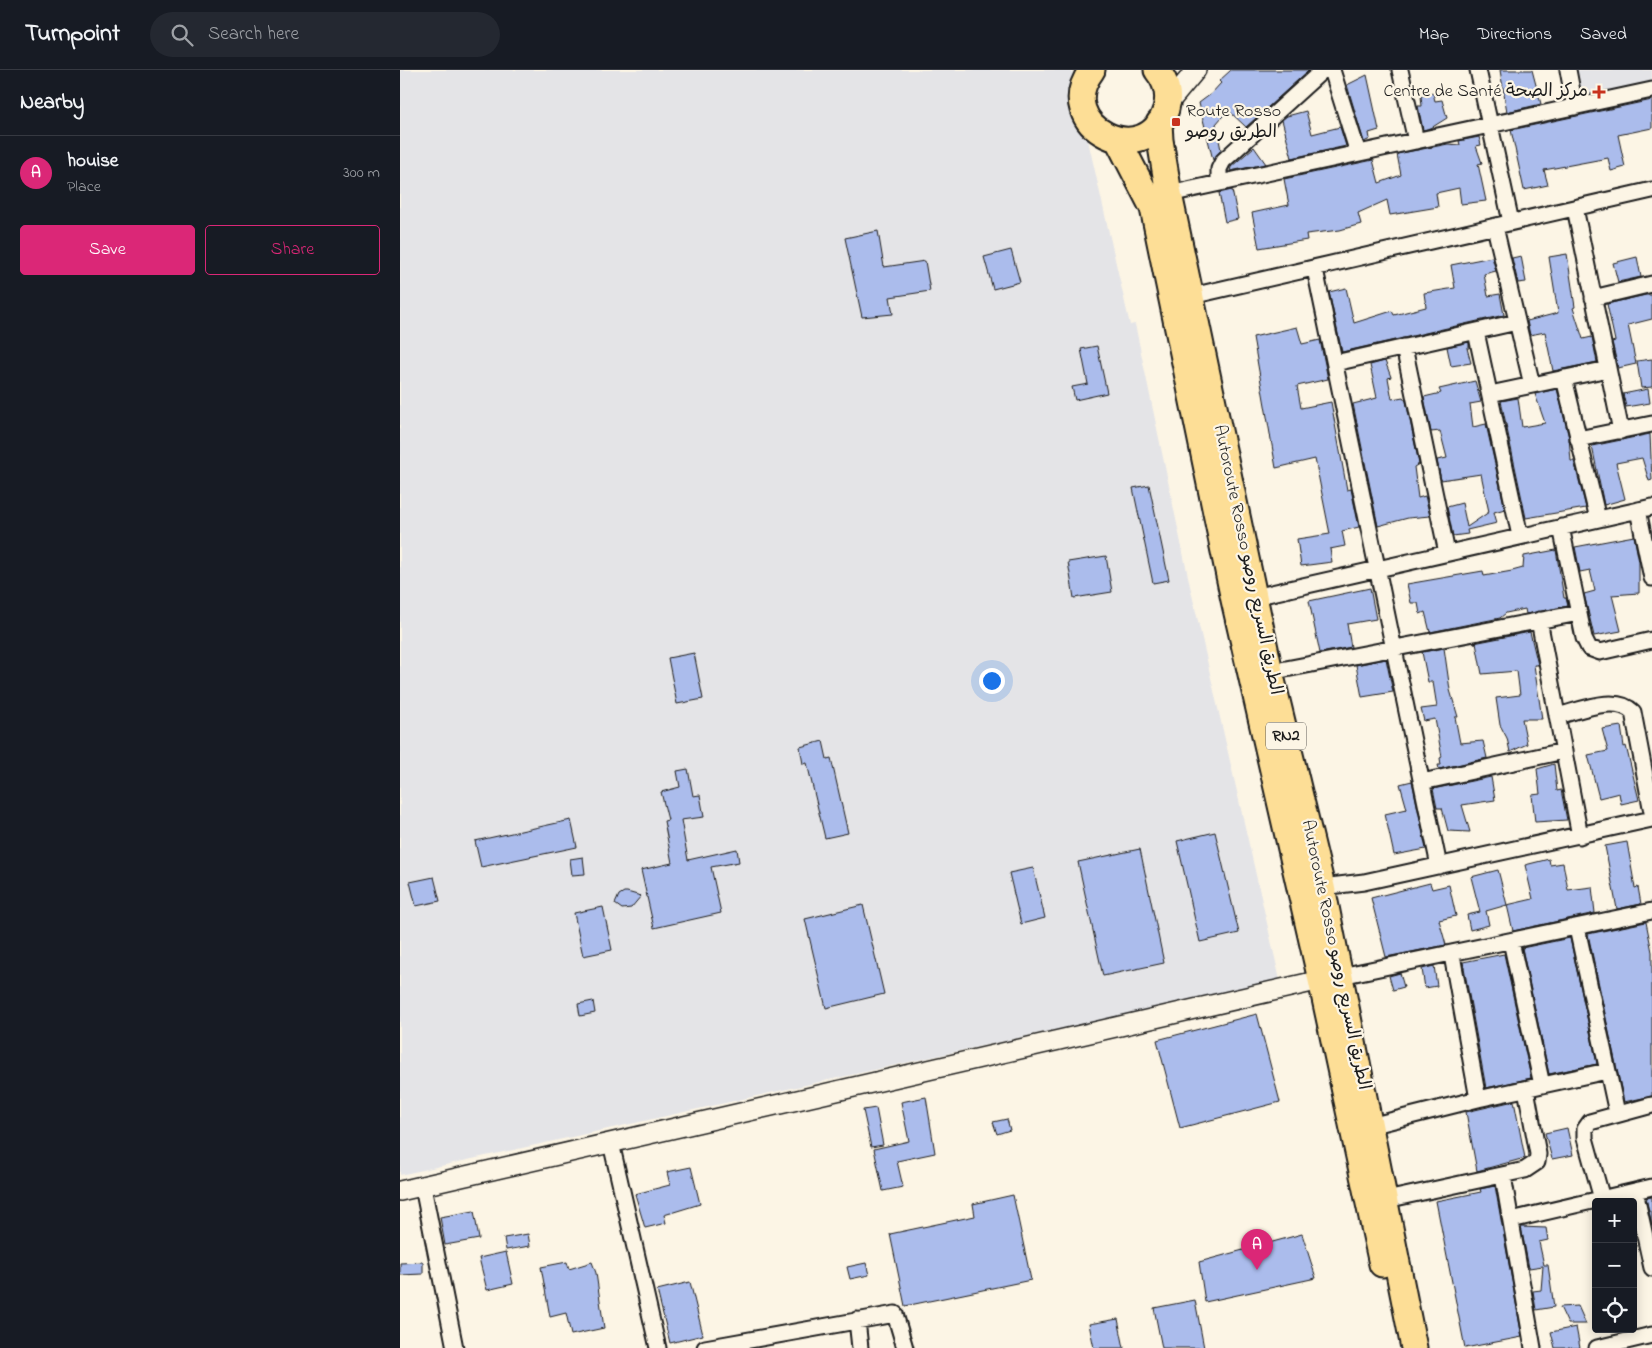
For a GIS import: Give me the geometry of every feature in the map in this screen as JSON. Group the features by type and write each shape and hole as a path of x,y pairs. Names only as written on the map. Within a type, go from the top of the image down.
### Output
{"highway":[{"name":"Autoroute Rosso الطريق السريع روصو","path":"1161,71 1167,91 1160,140 1169,194 1182,299 1234,600 1370,1126 1414,1348"},
{"path":"1086,76 1082,104 1087,118 1097,130 1118,140 1141,137 1163,114"},
{"name":"Autoroute Rosso الطريق السريع روصو","path":"1118,140 1153,208 1182,299 1322,887 1331,978 1397,1348"}],"street":[{"path":"1163,114 1196,70"},
{"path":"1219,183 1219,169 1223,161 1323,70"},
{"path":"1332,70 1358,153"},
{"path":"1400,70 1416,141"},
{"path":"1478,70 1510,222"},
{"path":"1568,70 1575,106"},
{"path":"1169,194 1652,90"},
{"path":"1182,299 1315,270 1496,227 1510,222 1652,190"},
{"path":"1575,208 1621,431"},
{"path":"1496,227 1532,385"},
{"path":"1315,270 1439,866"},
{"path":"1593,298 1652,284"},
{"path":"1335,363 1517,322"},
{"path":"1476,332 1520,536"},
{"path":"1404,348 1447,553"},
{"path":"1490,394 1608,369"},
{"path":"1564,378 1598,519"},
{"path":"1578,439 1652,424"},
{"path":"1254,597 1645,509 1652,578"},
{"path":"1561,527 1584,638 1588,648 1600,652 1652,640"},
{"path":"1270,672 1394,650 1579,612"},
{"path":"1539,620 1580,836"},
{"path":"1557,716 1618,703 1626,705 1633,712 1645,732 1652,812"},
{"path":"1422,782 1564,751"},
{"path":"1322,887 1364,882 1652,819"},
{"path":"400,1191 1331,978 1452,955 1652,911"},
{"path":"1577,928 1617,1113"},
{"path":"1511,941 1542,1085"},
{"path":"1452,955 1478,1098"},
{"path":"1370,1126 1478,1098 1607,1071"},
{"path":"1386,1200 1503,1176 1525,1170 1537,1162 1538,1154 1526,1088"},
{"path":"1602,1198 1585,1138 1585,1129 1590,1122 1617,1113 1652,1105"},
{"path":"611,1143 658,1348"},
{"path":"1503,1176 1533,1348"},
{"path":"422,1187 455,1348"},
{"path":"1606,1198 1652,1187"},
{"path":"1635,1191 1652,1268"},
{"path":"1511,1220 1592,1201"},
{"path":"705,1348 894,1314 904,1348"},
{"path":"857,1320 860,1348"},
{"path":"1598,1348 1652,1335"}],"shaded area":[{"path":"400,70 1072,70 1130,325 1135,324 1190,586 1280,980 400,1175"},
{"name":"Centre de Santé مركز الصحة","path":"1576,70 1652,70 1652,84 1583,100"}],"building":[{"path":"1231,70 1309,70 1246,127 1228,110 1216,124 1221,150 1213,160 1199,103 1211,94 1221,83 1219,81"},
{"path":"1500,70 1532,70 1541,104 1507,112"},
{"path":"1367,75 1379,130 1369,133 1370,139 1364,142 1347,85"},
{"path":"1433,93 1435,101 1442,100 1447,118 1431,128 1423,130 1418,106 1422,106 1421,96"},
{"path":"1652,100 1652,128 1618,135 1625,167 1611,171 1608,158 1544,170 1548,185 1524,190 1511,130"},
{"path":"1306,111 1312,134 1340,127 1346,146 1292,158 1282,120 1287,116"},
{"path":"1479,137 1481,145 1476,146 1482,163 1478,164 1486,201 1461,204 1459,188 1436,193 1438,207 1390,215 1387,200 1358,213 1361,224 1340,230 1306,234 1307,240 1259,248 1252,213 1289,205 1284,179 1373,160 1379,183 1401,175 1397,154 1448,144 1460,145 1459,141"},
{"path":"1254,147 1266,164 1230,171 1231,167"},
{"path":"1232,190 1238,219 1225,222 1219,193"},
{"path":"878,231 884,267 925,261 930,291 890,297 893,314 862,317 845,238"},
{"path":"1011,250 1020,282 993,289 984,257"},
{"path":"1567,254 1575,307 1573,308 1583,339 1592,337 1597,362 1553,371 1545,332 1530,335 1527,321 1558,313 1549,257"},
{"path":"1521,256 1526,282 1518,283 1512,258"},
{"path":"1492,257 1496,271 1484,274 1488,296 1500,294 1504,315 1342,352 1329,292 1346,288 1354,323 1392,311 1394,315 1426,307 1424,293 1455,288 1451,265"},
{"path":"1637,257 1641,277 1618,282 1613,263"},
{"path":"1652,295 1652,319 1628,325 1636,364 1618,368 1612,342 1615,341 1607,304"},
{"path":"1297,327 1302,344 1320,340 1328,379 1297,386 1301,408 1331,402 1347,490 1351,489 1359,527 1342,531 1345,546 1330,549 1332,562 1301,566 1297,539 1330,534 1315,459 1276,468 1253,337"},
{"path":"1469,342 1469,348 1467,348 1471,363 1451,366 1447,347"},
{"path":"1097,346 1107,393 1075,400 1072,387 1088,384 1081,349"},
{"path":"1652,359 1652,387 1641,388 1637,361"},
{"path":"1385,361 1391,377 1388,378 1392,399 1403,397 1406,401 1419,464 1414,467 1418,498 1425,496 1430,516 1408,518 1378,526 1353,404 1377,398 1370,365"},
{"path":"1475,381 1481,402 1470,404 1473,427 1486,424 1505,509 1494,512 1497,523 1467,530 1468,534 1453,536 1447,507 1462,503 1467,527 1489,512 1481,474 1441,480 1437,460 1447,458 1440,431 1431,432 1424,397 1441,393 1439,389"},
{"path":"1557,389 1569,438 1571,461 1574,461 1586,508 1526,518 1501,401 1518,398 1522,427 1545,423 1535,394"},
{"path":"1648,389 1650,403 1626,407 1623,394"},
{"path":"1650,434 1652,480 1649,481 1642,458 1616,463 1625,499 1604,505 1592,446"},
{"path":"1149,485 1169,580 1153,583 1133,488"},
{"path":"1634,536 1639,562 1639,593 1612,595 1621,631 1594,636 1584,594 1595,591 1590,570 1580,572 1575,547"},
{"path":"1556,550 1564,598 1566,598 1568,606 1526,614 1525,609 1506,613 1500,618 1430,632 1425,612 1420,614 1418,603 1411,603 1407,584 1483,571 1484,576 1512,571 1523,568 1524,556"},
{"path":"1106,556 1112,592 1074,598 1068,562"},
{"path":"1370,588 1376,619 1347,624 1351,647 1320,653 1309,601"},
{"path":"1530,632 1538,665 1534,665 1542,719 1522,719 1527,744 1510,752 1507,738 1500,725 1496,698 1520,695 1517,671 1482,674 1476,643 1474,643"},
{"path":"1444,648 1450,690 1458,717 1455,717 1460,743 1483,741 1487,758 1439,769 1438,765 1441,765 1440,758 1442,757 1435,719 1424,721 1421,709 1437,707 1433,682 1428,682 1422,652"},
{"path":"694,653 703,699 677,704 668,658"},
{"path":"1386,659 1393,692 1362,697 1356,665"},
{"path":"1621,726 1624,747 1626,746 1639,800 1621,804 1619,793 1599,798 1588,755 1608,751 1602,729"},
{"path":"823,741 827,759 831,758 848,833 825,838 807,763 803,764 800,747"},
{"path":"1554,764 1557,791 1561,790 1567,820 1535,822 1532,795 1540,794 1537,769"},
{"path":"688,769 693,796 700,795 704,817 681,820 688,860 737,849 739,862 711,867 721,913 654,928 641,870 672,863 664,821 668,820 661,792 680,787 677,771"},
{"path":"1491,777 1495,800 1462,805 1470,832 1448,831 1442,808 1437,808 1433,789"},
{"path":"1412,781 1426,849 1394,855 1385,814 1407,809 1400,784"},
{"path":"571,820 577,847 481,867 475,841"},
{"path":"1215,832 1239,933 1200,942 1177,841"},
{"path":"1627,842 1635,888 1638,887 1641,904 1617,909 1605,846"},
{"path":"1140,849 1164,963 1103,976 1078,862"},
{"path":"583,857 585,874 572,875 570,859"},
{"path":"1549,859 1550,865 1563,863 1568,890 1592,887 1595,913 1513,931 1507,905 1533,899 1525,865"},
{"path":"1033,868 1045,918 1021,924 1009,873"},
{"path":"1498,870 1507,905 1486,911 1489,925 1470,930 1467,915 1480,912 1471,877"},
{"path":"434,877 440,901 416,906 410,882"},
{"path":"1430,883 1432,889 1449,885 1456,916 1439,920 1446,945 1386,957 1371,898"},
{"path":"624,892 641,896 631,908 622,909 615,904 619,895"},
{"path":"863,905 884,994 826,1008 805,919"},
{"path":"603,907 612,950 583,956 574,913"},
{"path":"1646,922 1652,952 1652,1096 1624,1102 1588,934"},
{"path":"1570,938 1597,1064 1549,1074 1522,948"},
{"path":"1504,954 1531,1078 1486,1088 1463,962"},
{"path":"1434,966 1437,986 1425,988 1422,969"},
{"path":"1400,973 1404,987 1393,990 1389,976"},
{"path":"593,1001 595,1013 580,1016 578,1004"},
{"path":"1257,1014 1280,1102 1180,1128 1157,1040"},
{"path":"926,1097 935,1153 897,1161 903,1187 883,1191 874,1149 909,1141 901,1102"},
{"path":"1514,1101 1525,1158 1477,1171 1466,1112"},
{"path":"876,1108 883,1145 871,1147 863,1110"},
{"path":"1007,1119 1010,1130 997,1134 993,1122"},
{"path":"1567,1128 1573,1155 1552,1159 1545,1133"},
{"path":"691,1167 700,1204 664,1215 666,1223 645,1228 635,1194 670,1185 667,1172"},
{"path":"1495,1186 1522,1337 1465,1348 1436,1201 1481,1192 1480,1189"},
{"path":"1013,1195 1031,1280 905,1306 890,1234 975,1216 973,1204"},
{"path":"1652,1197 1652,1225 1646,1198"},
{"path":"474,1211 479,1239 445,1245 440,1217"},
{"path":"1521,1227 1546,1228 1548,1240 1539,1242 1544,1265 1548,1265 1554,1307 1536,1310 1533,1291 1541,1290 1543,1266 1529,1268"},
{"path":"528,1234 530,1246 506,1250 504,1238"},
{"path":"1302,1234 1316,1278 1205,1302 1199,1262"},
{"path":"506,1252 513,1284 487,1290 479,1258"},
{"path":"423,1262 423,1274 400,1275 400,1263"},
{"path":"567,1262 569,1269 592,1262 596,1273 604,1328 571,1335 566,1313 550,1317 541,1267"},
{"path":"866,1263 869,1275 850,1279 847,1267"},
{"path":"690,1282 703,1335 670,1343 657,1290"},
{"path":"1195,1300 1204,1348 1162,1348 1154,1308"},
{"path":"1578,1306 1586,1324 1568,1324 1560,1307"},
{"path":"1118,1319 1124,1348 1094,1348 1089,1324"},
{"path":"1576,1327 1580,1348 1555,1348 1551,1332"}],"place":[{"name":"Centre de Santé مركز الصحة","path":"1599,92"},
{"name":"Route Rosso الطريق روصو","path":"1176,122"},
{"name":"houise","path":"1257,1270"}]}
